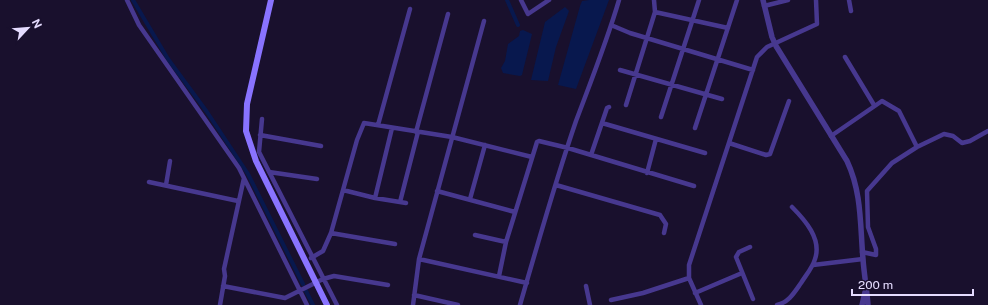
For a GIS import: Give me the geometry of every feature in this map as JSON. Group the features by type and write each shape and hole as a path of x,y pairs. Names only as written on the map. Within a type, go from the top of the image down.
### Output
{"main road":[{"path":"271,0 247,104 245,122 246,131 256,161 327,305"}],"street":[{"path":"127,0 139,25 244,178 307,305"},
{"path":"521,0 528,14 549,0"},
{"path":"520,305 568,148 619,0"},
{"path":"626,105 655,12 654,0"},
{"path":"660,117 672,85 699,0"},
{"path":"695,128 737,0"},
{"path":"788,0 764,3 775,43 847,161 856,184 860,199 862,259 868,305"},
{"path":"700,305 688,278 689,265 753,70 760,53 775,43 817,24 816,0"},
{"path":"849,0 851,11"},
{"path":"378,125 410,9"},
{"path":"655,12 728,28"},
{"path":"400,202 448,14"},
{"path":"413,305 418,259 484,21"},
{"path":"611,26 683,50 753,70"},
{"path":"845,56 874,105"},
{"path":"620,70 722,99"},
{"path":"729,143 766,155 770,154 789,101"},
{"path":"831,136 874,105 884,102 900,114 917,147"},
{"path":"591,155 609,107"},
{"path":"262,119 259,150 311,258 337,305"},
{"path":"311,258 323,251 331,233 362,124 368,122 392,128 452,137 532,157"},
{"path":"602,123 705,153"},
{"path":"375,198 392,128"},
{"path":"862,252 876,255 868,227 867,191 892,163 917,147 944,134 953,136 962,143 970,141 988,131"},
{"path":"260,135 322,146"},
{"path":"647,173 656,139"},
{"path":"499,276 506,242 537,142 541,141 568,148 694,186"},
{"path":"470,199 485,145"},
{"path":"166,185 170,161"},
{"path":"269,172 317,179"},
{"path":"220,305 225,276 224,269 244,178"},
{"path":"149,182 238,202"},
{"path":"556,185 660,215 666,224 664,233"},
{"path":"343,190 375,198 406,203"},
{"path":"437,191 515,212"},
{"path":"777,305 790,299 813,264 817,251 815,242 807,224 792,207"},
{"path":"331,233 395,244"},
{"path":"475,235 506,242"},
{"path":"750,247 736,255 753,299"},
{"path":"418,259 527,283"},
{"path":"813,264 862,259"},
{"path":"695,293 742,273"},
{"path":"223,286 285,298 300,292 323,279 337,277 388,285"},
{"path":"611,300 642,293 688,278"},
{"path":"586,286 590,305"},
{"path":"862,305 865,290"},
{"path":"414,295 458,305"}],"shaded area":[{"path":"609,0 576,89 558,85 580,6 582,1"},
{"path":"565,7 569,11 556,47 548,81 531,80 545,22"},
{"path":"523,30 532,34 522,75 520,76 503,73 501,68 505,61 508,44 519,36 520,31"}],"waterway":[{"path":"133,0 168,59 207,112 248,174 303,284"},
{"path":"507,0 518,25"},
{"path":"305,289 313,305"}]}
